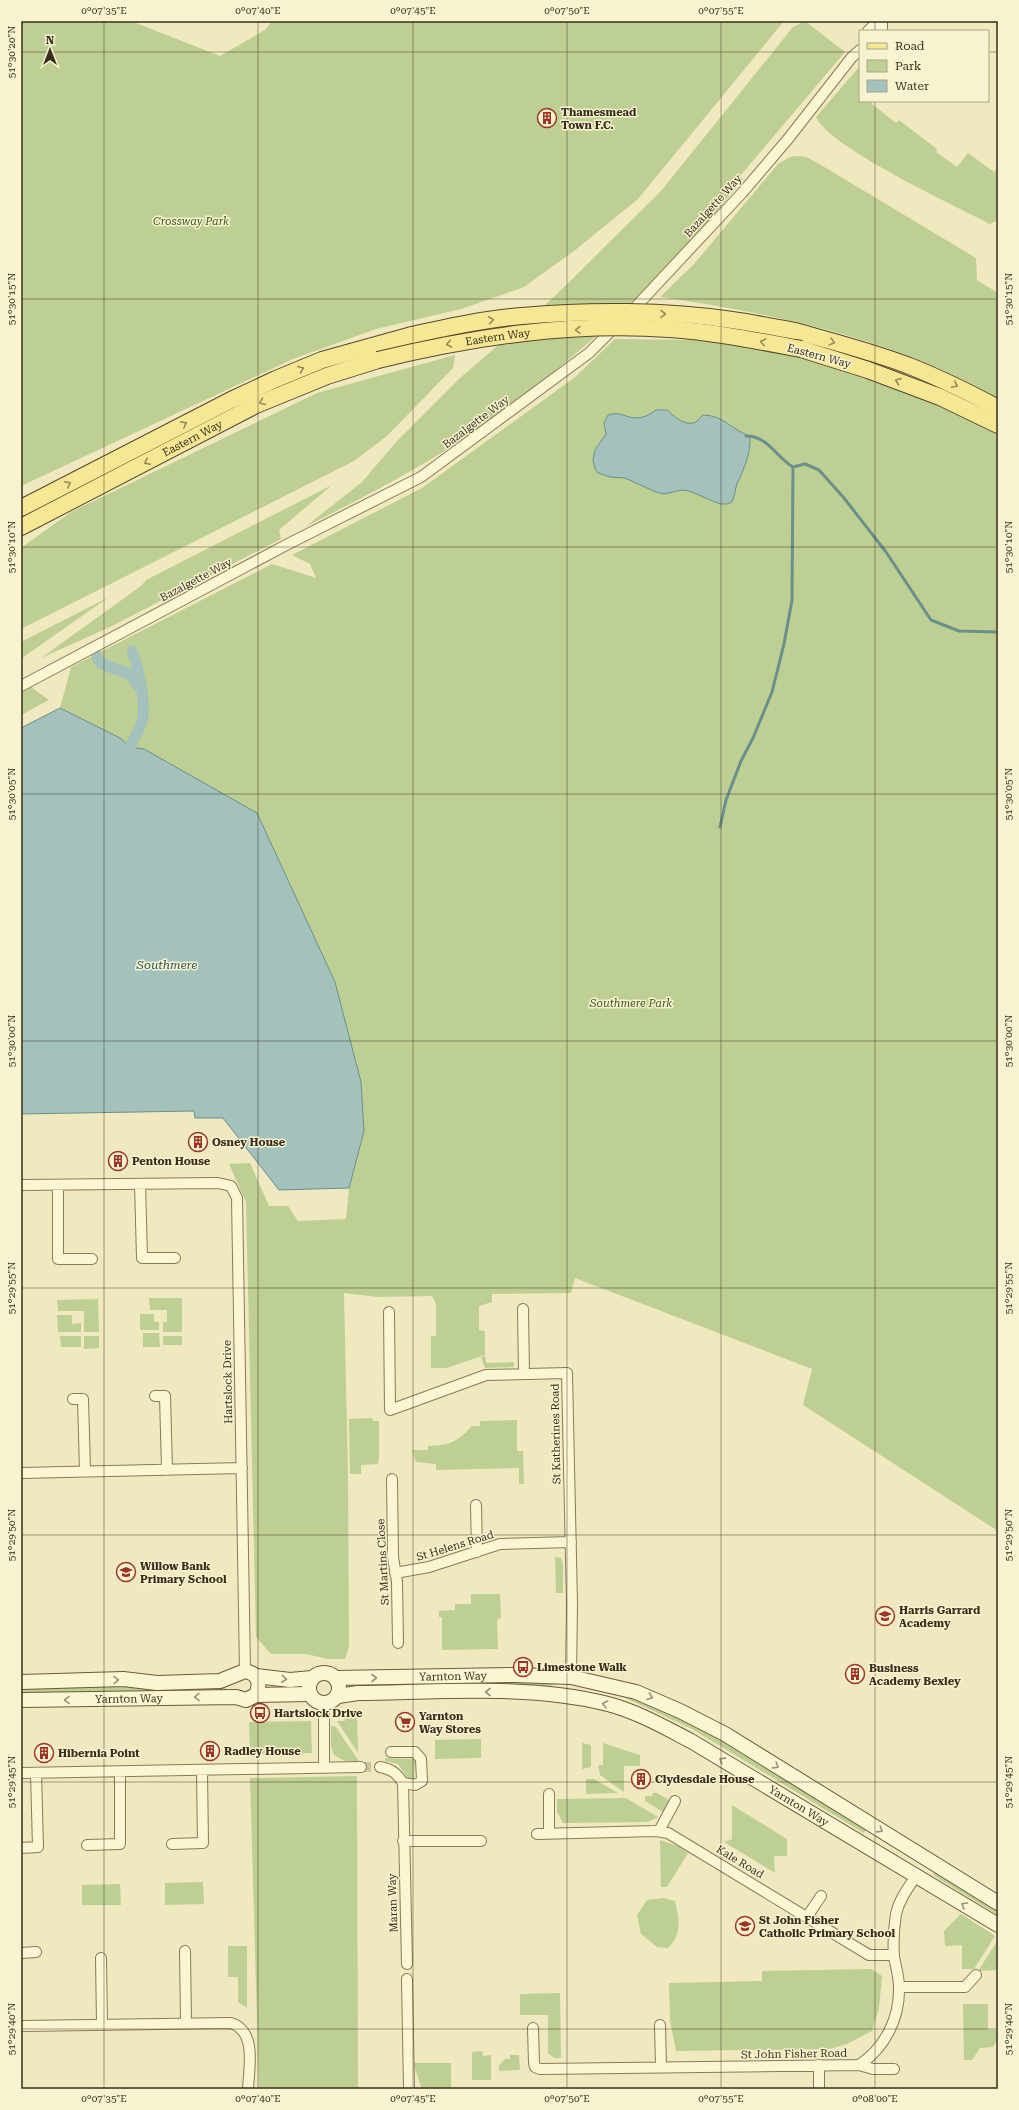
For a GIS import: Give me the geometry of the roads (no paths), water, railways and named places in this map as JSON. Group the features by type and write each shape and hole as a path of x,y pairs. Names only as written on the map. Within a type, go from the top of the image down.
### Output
{"main road":[{"name":"Eastern Way","path":"21,508 232,400 276,379 322,360 412,335 474,322 521,316 570,312 672,314 731,320 795,331 864,351 911,367 955,385 998,408"},
{"name":"Eastern Way","path":"21,527 256,405 327,376 378,360 462,341 523,333 626,328 669,329 739,337 801,349 868,370 933,394 998,425"},
{"path":"21,504 46,495"},
{"path":"21,532 55,510"}],"street":[{"path":"869,30 876,23 882,22 882,30"},
{"name":"Bazalgette Way","path":"21,686 290,543 421,477 589,353 647,296 742,193 788,139 858,51"},
{"name":"Hartslock Drive","path":"21,1185 218,1183 231,1186 237,1198 245,1674"},
{"path":"140,1184 142,1258 175,1258"},
{"path":"58,1185 58,1259 92,1259"},
{"path":"523,1309 524,1374"},
{"name":"St Katherines Road","path":"389,1312 390,1410 486,1375 567,1373 571,1542 571,1678"},
{"path":"155,1396 165,1396 167,1470"},
{"path":"73,1399 83,1399 85,1472"},
{"path":"21,1473 242,1468"},
{"name":"St Martins Close","path":"392,1479 393,1556 398,1643"},
{"path":"476,1506 477,1552"},
{"name":"St Helens Road","path":"395,1573 429,1567 500,1544 571,1542"},
{"name":"Yarnton Way","path":"21,1682 123,1679 157,1683 220,1680 245,1674 290,1680 312,1678 324,1673 335,1678 515,1675 571,1678 636,1692 703,1722 998,1903"},
{"path":"236,1697 231,1689 231,1682 245,1674 260,1687 256,1695"},
{"path":"312,1678 308,1687 309,1694 313,1700 324,1704 324,1768"},
{"path":"335,1678 339,1686 338,1696"},
{"path":"569,1696 571,1678"},
{"name":"Yarnton Way","path":"324,1704 332,1702 338,1696 358,1693 528,1692 569,1696 609,1704 651,1720 875,1849 916,1876 998,1925"},
{"name":"Yarnton Way","path":"21,1700 236,1697 246,1700 256,1695 309,1694"},
{"path":"380,1767 389,1769 398,1775 403,1783 412,1785 419,1784 422,1781 421,1759 415,1752 392,1752"},
{"path":"21,1773 361,1767"},
{"path":"172,1844 203,1844 202,1771"},
{"path":"87,1844 120,1844 120,1772"},
{"path":"21,1848 38,1847 36,1773"},
{"name":"Maran Way","path":"403,1783 403,1842 407,1964"},
{"path":"549,1794 549,1833"},
{"path":"659,1831 675,1802"},
{"name":"Kale Road","path":"537,1834 659,1831 675,1836 869,1955 894,1955"},
{"path":"403,1842 481,1841"},
{"path":"916,1876 928,1859"},
{"name":"St John Fisher Road","path":"534,2028 534,2063 536,2067 540,2069 859,2065 872,2056 892,2026 897,2010 899,1987 894,1955 896,1914 903,1896 916,1876"},
{"path":"807,1918 821,1896"},
{"path":"185,1951 186,2023"},
{"path":"21,1953 36,1952"},
{"path":"101,1958 102,2024"},
{"path":"899,1987 965,1987 976,1975"},
{"path":"407,1979 409,2089"},
{"path":"21,2026 231,2023 240,2027 247,2038 249,2048 248,2089"},
{"path":"660,2025 661,2067"},
{"path":"819,2065 819,2089"},
{"path":"859,2065 873,2069 894,2069"}],"water":[{"path":"656,410 667,410 680,420 688,423 696,422 703,415 717,417 750,436 748,455 732,502 720,504 689,491 682,490 664,494 625,478 610,477 598,473 595,469 593,460 595,450 606,434 604,423 608,415 620,414 641,418"},
{"name":"Southmere","path":"60,708 120,738 130,747 144,749 257,813 335,982 361,1082 364,1131 349,1188 279,1190 223,1118 195,1118 194,1111 21,1114 21,728"}],"waterway":[{"path":"746,436 760,439 793,467 805,464 819,470 844,498 886,552 931,620 959,631 998,632"},
{"path":"720,827 726,800 741,761 753,738 772,692 784,644 792,600 793,467"},
{"path":"130,747 141,724 143,714 143,696 137,666 132,651"},
{"path":"96,654 100,663 131,675 138,686"}],"tunnel":[{"path":"361,1767 380,1767"}],"place":[{"name":"Thamesmead Town F.C.","path":"547,118"},
{"name":"Osney House","path":"198,1142"},
{"name":"Penton House","path":"118,1161"},
{"name":"Willow Bank Primary School","path":"126,1572"},
{"name":"Harris Garrard Academy","path":"885,1616"},
{"name":"Limestone Walk","path":"523,1667"},
{"name":"Business Academy Bexley","path":"855,1674"},
{"name":"Hartslock Drive","path":"260,1713"},
{"name":"Yarnton Way Stores","path":"405,1722"},
{"name":"Radley House","path":"210,1751"},
{"name":"Hibernia Point","path":"44,1753"},
{"name":"Clydesdale House","path":"641,1779"},
{"name":"St John Fisher Catholic Primary School","path":"745,1926"}],"park label":[{"name":"Crossway Park","path":"191,221"},
{"name":"Southmere Park","path":"631,1003"}]}
